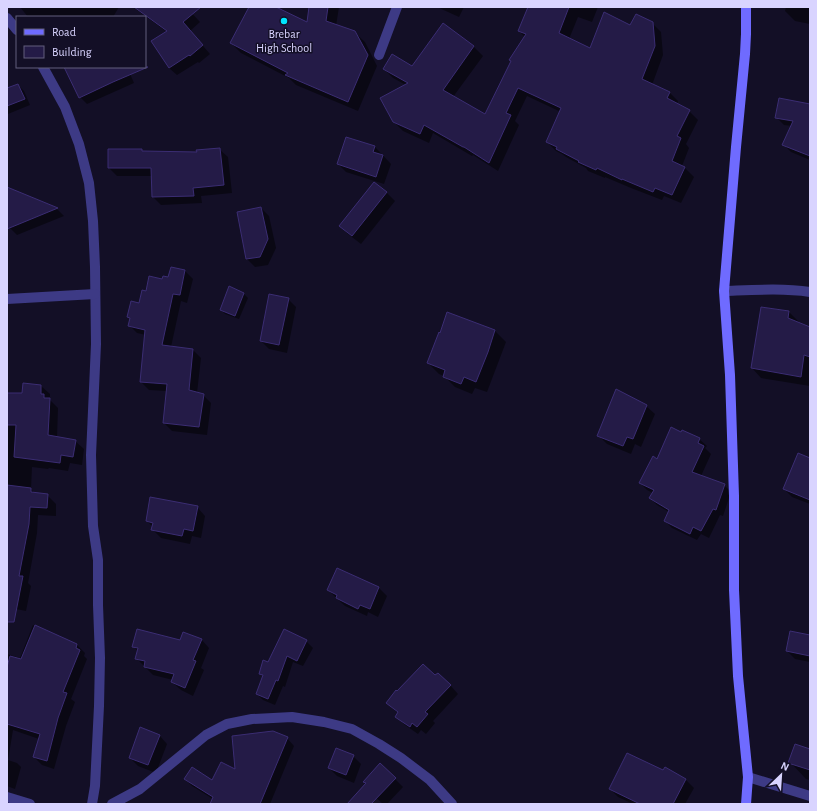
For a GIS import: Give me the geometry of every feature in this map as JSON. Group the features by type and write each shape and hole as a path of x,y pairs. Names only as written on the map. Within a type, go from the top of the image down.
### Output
{"street":[{"path":"379,55 397,7"},
{"path":"746,7 745,54 724,291 730,375 734,496 734,590 738,676 748,777 746,804"},
{"path":"7,18 16,29"},
{"path":"44,68 65,107 79,144 89,183 93,221 96,344 91,455 93,526 98,560 100,658 99,713 95,786 92,804"},
{"path":"724,291 771,290 810,292"},
{"path":"7,299 95,294"},
{"path":"112,804 140,788 206,735 227,724 252,719 292,716 352,729 401,758 430,780 452,804"},
{"path":"748,777 810,796"},
{"path":"7,796 30,804"}],"building":[{"path":"134,7 201,7 183,22 203,45 190,56 189,55 169,68 151,41 167,31"},
{"path":"249,7 276,7 307,22 309,7 328,7 326,21 355,31 368,55 348,102 285,75 288,73 230,43"},
{"path":"528,7 569,7 559,33 590,48 604,12 630,25 636,14 653,22 655,46 642,79 670,92 667,98 690,110 677,136 681,138 672,161 685,167 672,195 655,188 653,192 597,168 596,170 578,162 579,161 556,149 557,147 546,142 561,108 518,88 506,113 511,115 489,163 424,125 420,134 393,122 380,98 408,83 383,69 392,54 412,66 443,23 474,46 443,90 485,114 511,61 509,60 526,34 518,31"},
{"path":"64,68 146,68 113,82 79,98"},
{"path":"18,84 25,99 7,106 7,88"},
{"path":"779,98 810,104 810,156 782,145 793,121 775,118"},
{"path":"346,137 375,146 373,152 383,155 376,177 337,164"},
{"path":"220,148 224,185 193,188 194,196 152,197 151,168 108,168 108,149 197,152 196,150"},
{"path":"374,182 387,192 352,236 339,226"},
{"path":"7,187 58,208 7,229"},
{"path":"261,207 268,239 260,257 246,259 237,212"},
{"path":"171,267 185,270 180,295 173,294 162,345 193,349 189,390 204,394 199,427 163,423 167,384 140,382 145,330 128,326 130,318 127,317 131,301 139,303 142,290 146,291 149,276 162,279 163,276 168,277"},
{"path":"229,286 244,293 235,316 220,310"},
{"path":"269,294 289,298 279,345 260,341"},
{"path":"761,307 789,311 788,318 810,327 810,357 804,355 801,377 751,368"},
{"path":"447,312 495,330 476,382 464,377 461,384 443,377 445,370 427,363"},
{"path":"23,383 41,385 41,394 44,394 44,398 50,398 48,435 76,440 73,457 61,455 60,463 14,457 16,425 7,425 7,393 22,393"},
{"path":"616,389 647,405 633,439 627,437 623,446 597,436"},
{"path":"671,427 700,438 698,443 704,446 692,472 725,484 716,510 713,509 701,531 693,527 690,534 664,521 669,510 649,498 654,490 639,483 653,456 657,459"},
{"path":"798,453 810,458 810,500 783,489"},
{"path":"7,485 31,488 31,492 48,494 47,508 30,507 29,524 19,576 23,576 14,622 7,622"},
{"path":"150,497 198,506 193,531 184,529 182,536 151,530 153,523 146,521"},
{"path":"337,568 379,587 370,609 360,605 358,609 336,598 337,595 327,590"},
{"path":"35,625 77,644 76,648 80,650 63,692 67,693 58,718 47,761 33,757 40,734 7,724 7,667 10,656 21,659"},
{"path":"137,629 180,640 183,632 202,639 193,660 196,661 185,688 171,682 174,674 144,667 145,661 135,659 138,648 132,647"},
{"path":"284,629 307,640 297,661 287,656 278,681 276,680 268,699 256,694 263,675 259,674 263,660 268,662"},
{"path":"790,631 810,635 810,656 786,651"},
{"path":"423,664 435,675 438,673 451,685 425,712 428,714 417,727 412,723 410,727 395,717 398,712 386,703 396,690 397,691"},
{"path":"140,727 160,735 148,765 129,758"},
{"path":"273,731 288,737 260,804 210,804 213,797 184,779 192,767 212,780 221,762 235,769 232,736"},
{"path":"795,744 810,749 810,770 788,763"},
{"path":"336,748 354,755 346,775 328,768"},
{"path":"627,753 663,770 665,767 686,779 673,804 640,804 609,789"},
{"path":"380,763 396,778 371,804 347,804 366,783 363,782"}],"place":[{"name":"Brebar High School","path":"284,21"}]}
